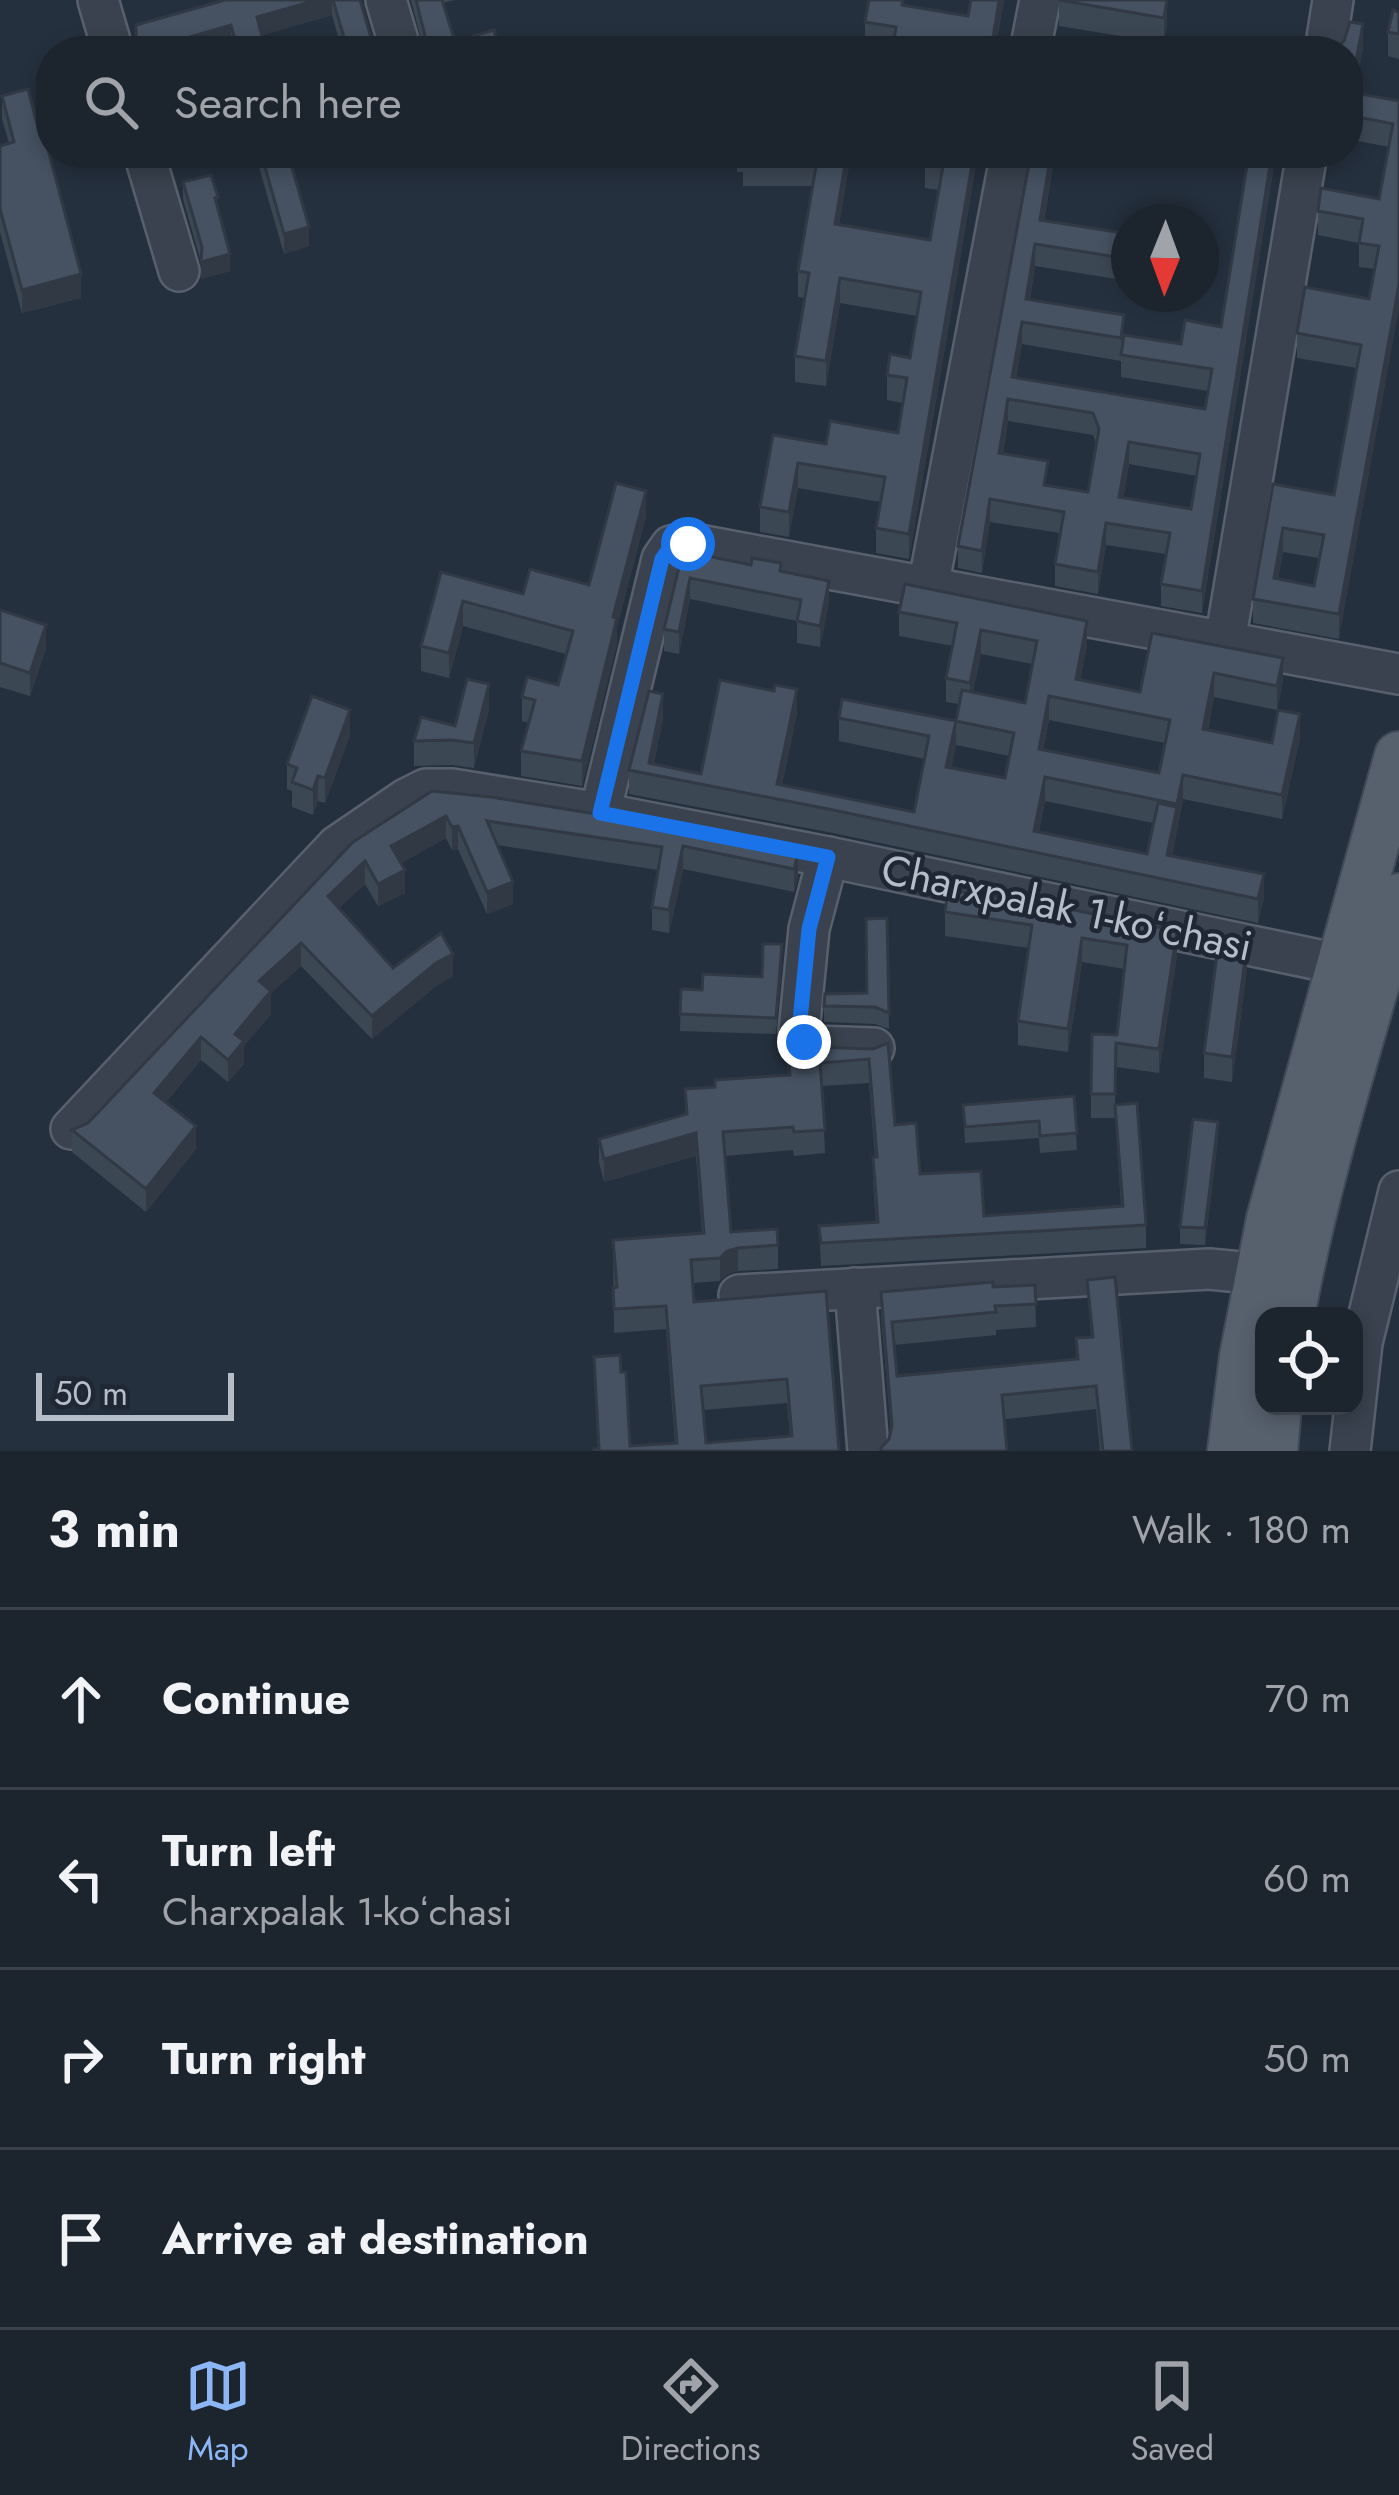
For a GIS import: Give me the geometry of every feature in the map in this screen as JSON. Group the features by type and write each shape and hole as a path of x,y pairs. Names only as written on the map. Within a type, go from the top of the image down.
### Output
{"main road":[{"path":"1232,1451 1244,1357 1271,1219 1399,756"},
{"path":"1291,1307 1337,1113 1399,898"},
{"path":"1273,1451 1276,1415"}],"street":[{"path":"98,0 109,36"},
{"path":"386,0 396,36"},
{"path":"1033,36 1040,0"},
{"path":"1327,36 1333,0"},
{"path":"148,168 179,271"},
{"path":"928,587 1008,168"},
{"path":"1225,642 1304,168"},
{"path":"600,813 662,559 671,546 688,544 1399,674"},
{"name":"Charxpalak 1-koʻchasi","path":"71,1129 337,846 426,789 600,813 1342,965"},
{"path":"828,857 809,929 799,1031 804,1042 813,1046 874,1048"},
{"path":"1350,1451 1362,1343 1399,1191"},
{"path":"739,1295 1209,1269 1261,1274"},
{"path":"855,1288 868,1451"}],"building":[{"path":"225,0 317,0 257,17 262,36 234,36 231,25 193,36 136,36 136,25"},
{"path":"333,0 360,0 371,36 344,36"},
{"path":"416,0 442,0 453,36 425,36"},
{"path":"869,0 903,0 902,5 968,16 971,0 999,0 993,36 894,36 896,27 865,22"},
{"path":"1059,0 1167,0 1164,18"},
{"path":"1393,10 1399,12 1399,34 1388,32"},
{"path":"1350,22 1363,24 1361,36 1346,36"},
{"path":"28,89 36,120 36,168 53,168 81,274 22,290 0,209 0,146 14,142 2,96"},
{"path":"1363,94 1399,101 1399,285 1339,614 1253,599 1273,484 1334,495 1361,345 1297,333 1305,287 1369,299 1379,246 1359,243 1363,219 1318,211 1321,188 1379,199 1393,124 1363,118","holes":["1283,528 1324,535 1314,586 1274,578"]},
{"path":"265,168 292,168 309,227 284,234"},
{"path":"816,168 844,168 835,224 930,240 943,168 971,168 909,534 876,528 885,477 798,463 789,512 760,507 773,435 826,444 830,421 898,433 907,378 887,375 890,354 910,358 921,292 840,278 826,361 795,356 809,273 798,271"},
{"path":"1028,168 1049,168 1040,220 1111,231 1111,256 1035,244 1026,299 1124,315 1121,338 1022,322 1012,377 1205,409 1212,369 1121,355 1124,335 1181,344 1185,320 1221,327 1247,168 1270,168 1202,591 1161,584 1170,533 1106,523 1098,572 1055,564 1064,512 990,499 982,551 958,546","holes":["1008,399 1093,413 1099,429 1088,492 1044,485 1048,461 999,453","1129,442 1200,454 1191,509 1119,497"]},
{"path":"211,175 230,254 201,262 202,247 183,182"},
{"path":"616,483 646,491 582,761 521,751 535,700 522,697 527,677 558,685 573,631 463,601 449,653 421,646 441,572 523,594 530,569 589,585"},
{"path":"683,551 751,565 752,558 781,563 780,571 829,581 820,626 797,621 801,600 690,578 679,632 664,629"},
{"path":"905,584 1087,621 1076,679 1140,692 1152,633 1283,658 1277,686 1214,673 1203,729 1272,743 1278,710 1300,714 1282,795 1183,775 1177,804 1045,777 1034,831 1147,854 1158,803 1177,807 1167,855 1264,874 1258,899 629,770 649,691 663,694 649,763 701,774 720,680 774,691 775,685 797,689 777,784 914,812 929,736 839,718 842,699 956,721 962,690 1025,703 1037,641 981,630 970,683 946,678 957,623 899,612","holes":["1049,696 1170,720 1159,773 1039,749","956,721 1014,733 1005,778 946,767"]},
{"path":"0,610 46,625 30,673 0,663"},
{"path":"467,679 489,684 474,743 414,741 421,717 455,726"},
{"path":"312,696 350,710 325,778 318,776 313,790 292,782 297,768 287,764"},
{"path":"432,791 596,814 798,853 794,869 683,846 669,910 652,907 662,847 487,821 513,882 487,892 458,826 452,827 446,816 391,846 405,870 378,884 365,861 328,896 393,968 441,933 453,954 372,1016 301,943 259,981 271,991 235,1034 244,1041 228,1060 201,1037 154,1093 196,1126 146,1189 72,1130 88,1123 353,842"},
{"path":"948,890 1177,931 1159,1049 1116,1043 1115,1094 1091,1094 1092,1034 1117,1035 1127,945 1082,938 1068,1029 1018,1021 1032,925 945,912"},
{"path":"887,918 889,1013 875,1007 824,1006 825,994 867,993 866,919"},
{"path":"1219,939 1247,945 1232,1057 1204,1053"},
{"path":"763,944 782,944 776,1018 680,1014 681,989 702,990 703,974 762,977"},
{"path":"786,1033 812,1047 873,1049 888,1043 895,1125 916,1123 920,1174 981,1171 984,1216 1123,1206 1115,1105 1137,1103 1146,1225 821,1243 819,1226 878,1222 869,1059 820,1063 825,1130 794,1132 793,1127 723,1132 731,1232 777,1229 778,1245 738,1248 720,1258 691,1260 694,1302 826,1291 839,1451 594,1451 599,1449 594,1357 620,1355 621,1372 626,1372 630,1446 677,1443 666,1306 614,1309 613,1240 704,1233 696,1133 604,1159 599,1139 687,1114 685,1089 715,1087 715,1080 790,1075","holes":["787,1379 792,1436 706,1443 701,1386"]},
{"path":"1074,1096 1077,1133 1040,1136 1039,1121 965,1127 963,1105"},
{"path":"1193,1119 1218,1122 1205,1228 1180,1227"},
{"path":"1115,1277 1132,1451 1103,1451 1096,1386 1002,1395 1007,1451 881,1451 892,1426 881,1292 993,1282 993,1287 1035,1285 1036,1304 892,1322 897,1376 1078,1359 1076,1338 1093,1337 1087,1280"}],"route":[{"path":"688,544 671,546 662,559 600,813 828,857 809,929 799,1031 804,1042"}]}
